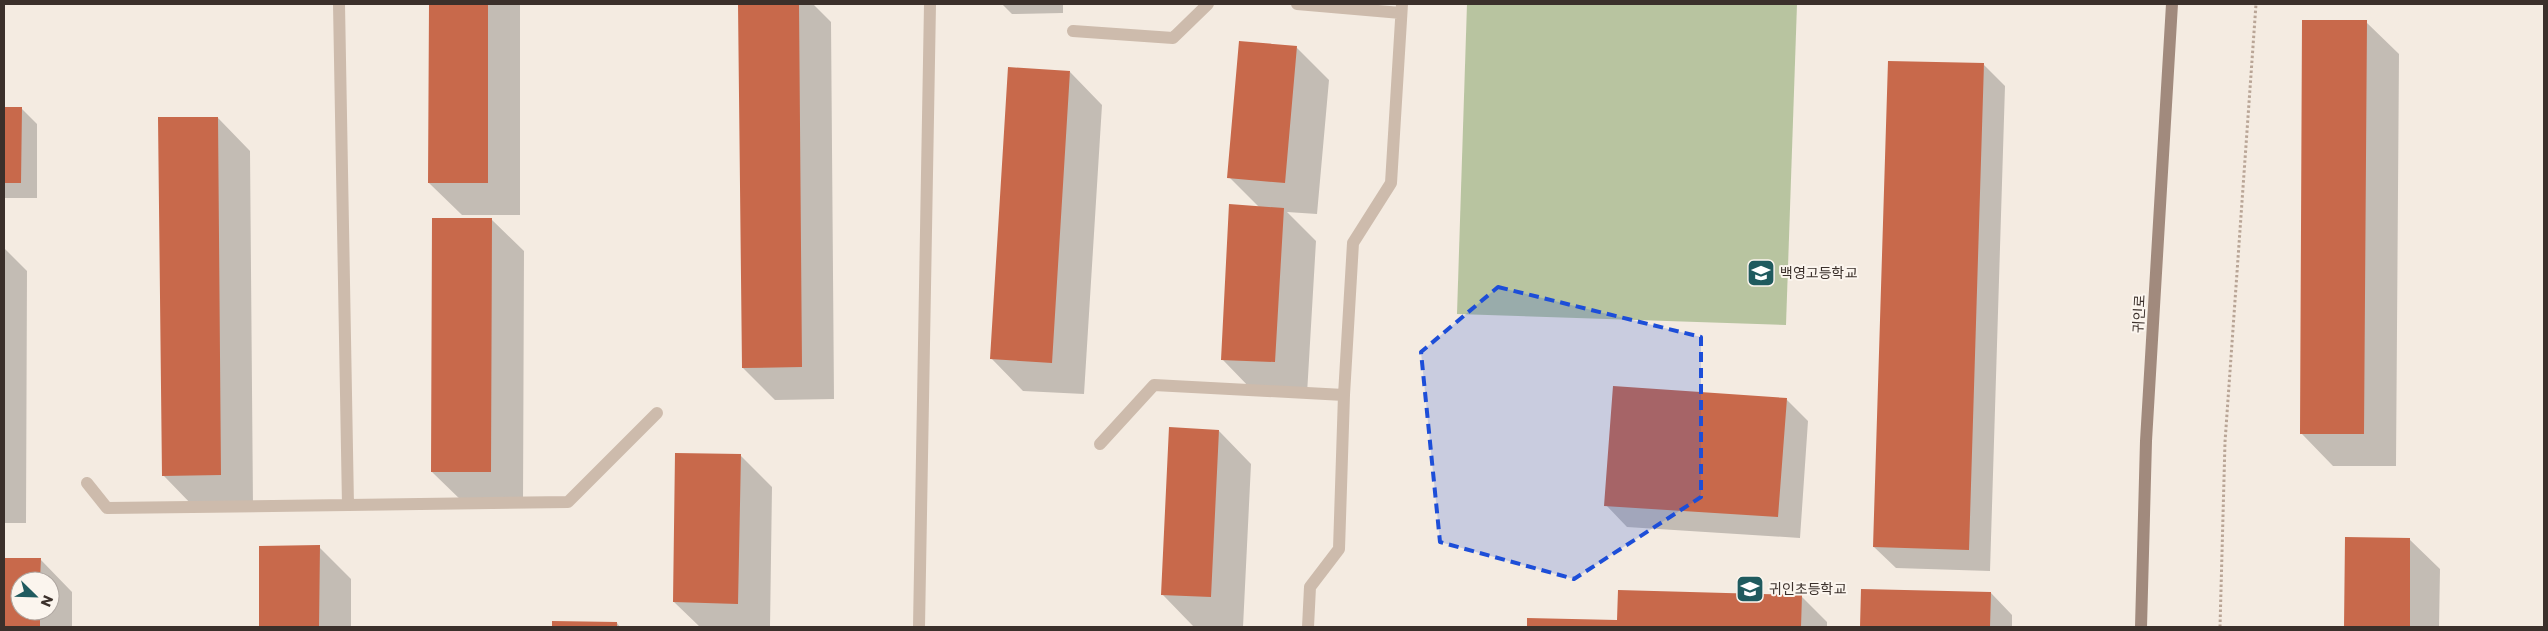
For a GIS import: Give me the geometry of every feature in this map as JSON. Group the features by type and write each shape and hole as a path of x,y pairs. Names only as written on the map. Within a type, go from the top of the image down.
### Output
{"street":[{"path":"339,4 348,505"},
{"path":"919,627 930,4"},
{"path":"1073,31 1173,38 1208,4"},
{"path":"1297,4 1402,8 1391,183 1353,243 1344,395 1339,549 1310,587 1308,627"},
{"name":"귀인로","path":"2141,627 2146,442 2172,4"},
{"path":"1100,444 1154,385 1344,395"},
{"path":"87,483 106,508 568,502 657,413"}],"path":[{"path":"2220,627 2225,442 2256,4"}],"highlighted area":[{"path":"1498,287 1701,337 1701,497 1574,579 1440,542 1421,352"}],"green space":[{"path":"1467,4 1797,4 1786,325 1457,314"}],"building":[{"path":"429,4 488,4 488,183 428,183"},
{"path":"738,4 799,4 802,367 742,368"},
{"path":"2302,20 2367,20 2364,434 2300,434"},
{"path":"1239,41 1297,46 1285,183 1227,178"},
{"path":"1888,61 1984,63 1969,550 1873,547"},
{"path":"1008,67 1070,71 1052,363 990,359"},
{"path":"4,107 22,107 21,183 4,183"},
{"path":"158,117 218,117 221,475 162,476"},
{"path":"1229,204 1284,208 1275,362 1221,360"},
{"path":"432,218 492,218 491,472 431,472"},
{"path":"1613,386 1787,398 1778,517 1604,506"},
{"path":"1169,427 1219,430 1211,597 1161,595"},
{"path":"675,453 741,454 738,604 673,602"},
{"path":"2345,537 2410,538 2410,627 2344,627"},
{"path":"320,545 319,627 259,627 259,546"},
{"path":"4,558 41,558 40,571 10,571 10,621 40,621 40,627 4,627"},
{"path":"1861,589 1991,592 1990,627 1860,627"},
{"path":"1618,590 1802,595 1801,627 1527,627 1527,618 1617,620"},
{"path":"552,621 617,622 617,627 552,627"}],"place":[{"name":"백영고등학교","path":"1761,273"},
{"name":"귀인초등학교","path":"1750,589"}]}
